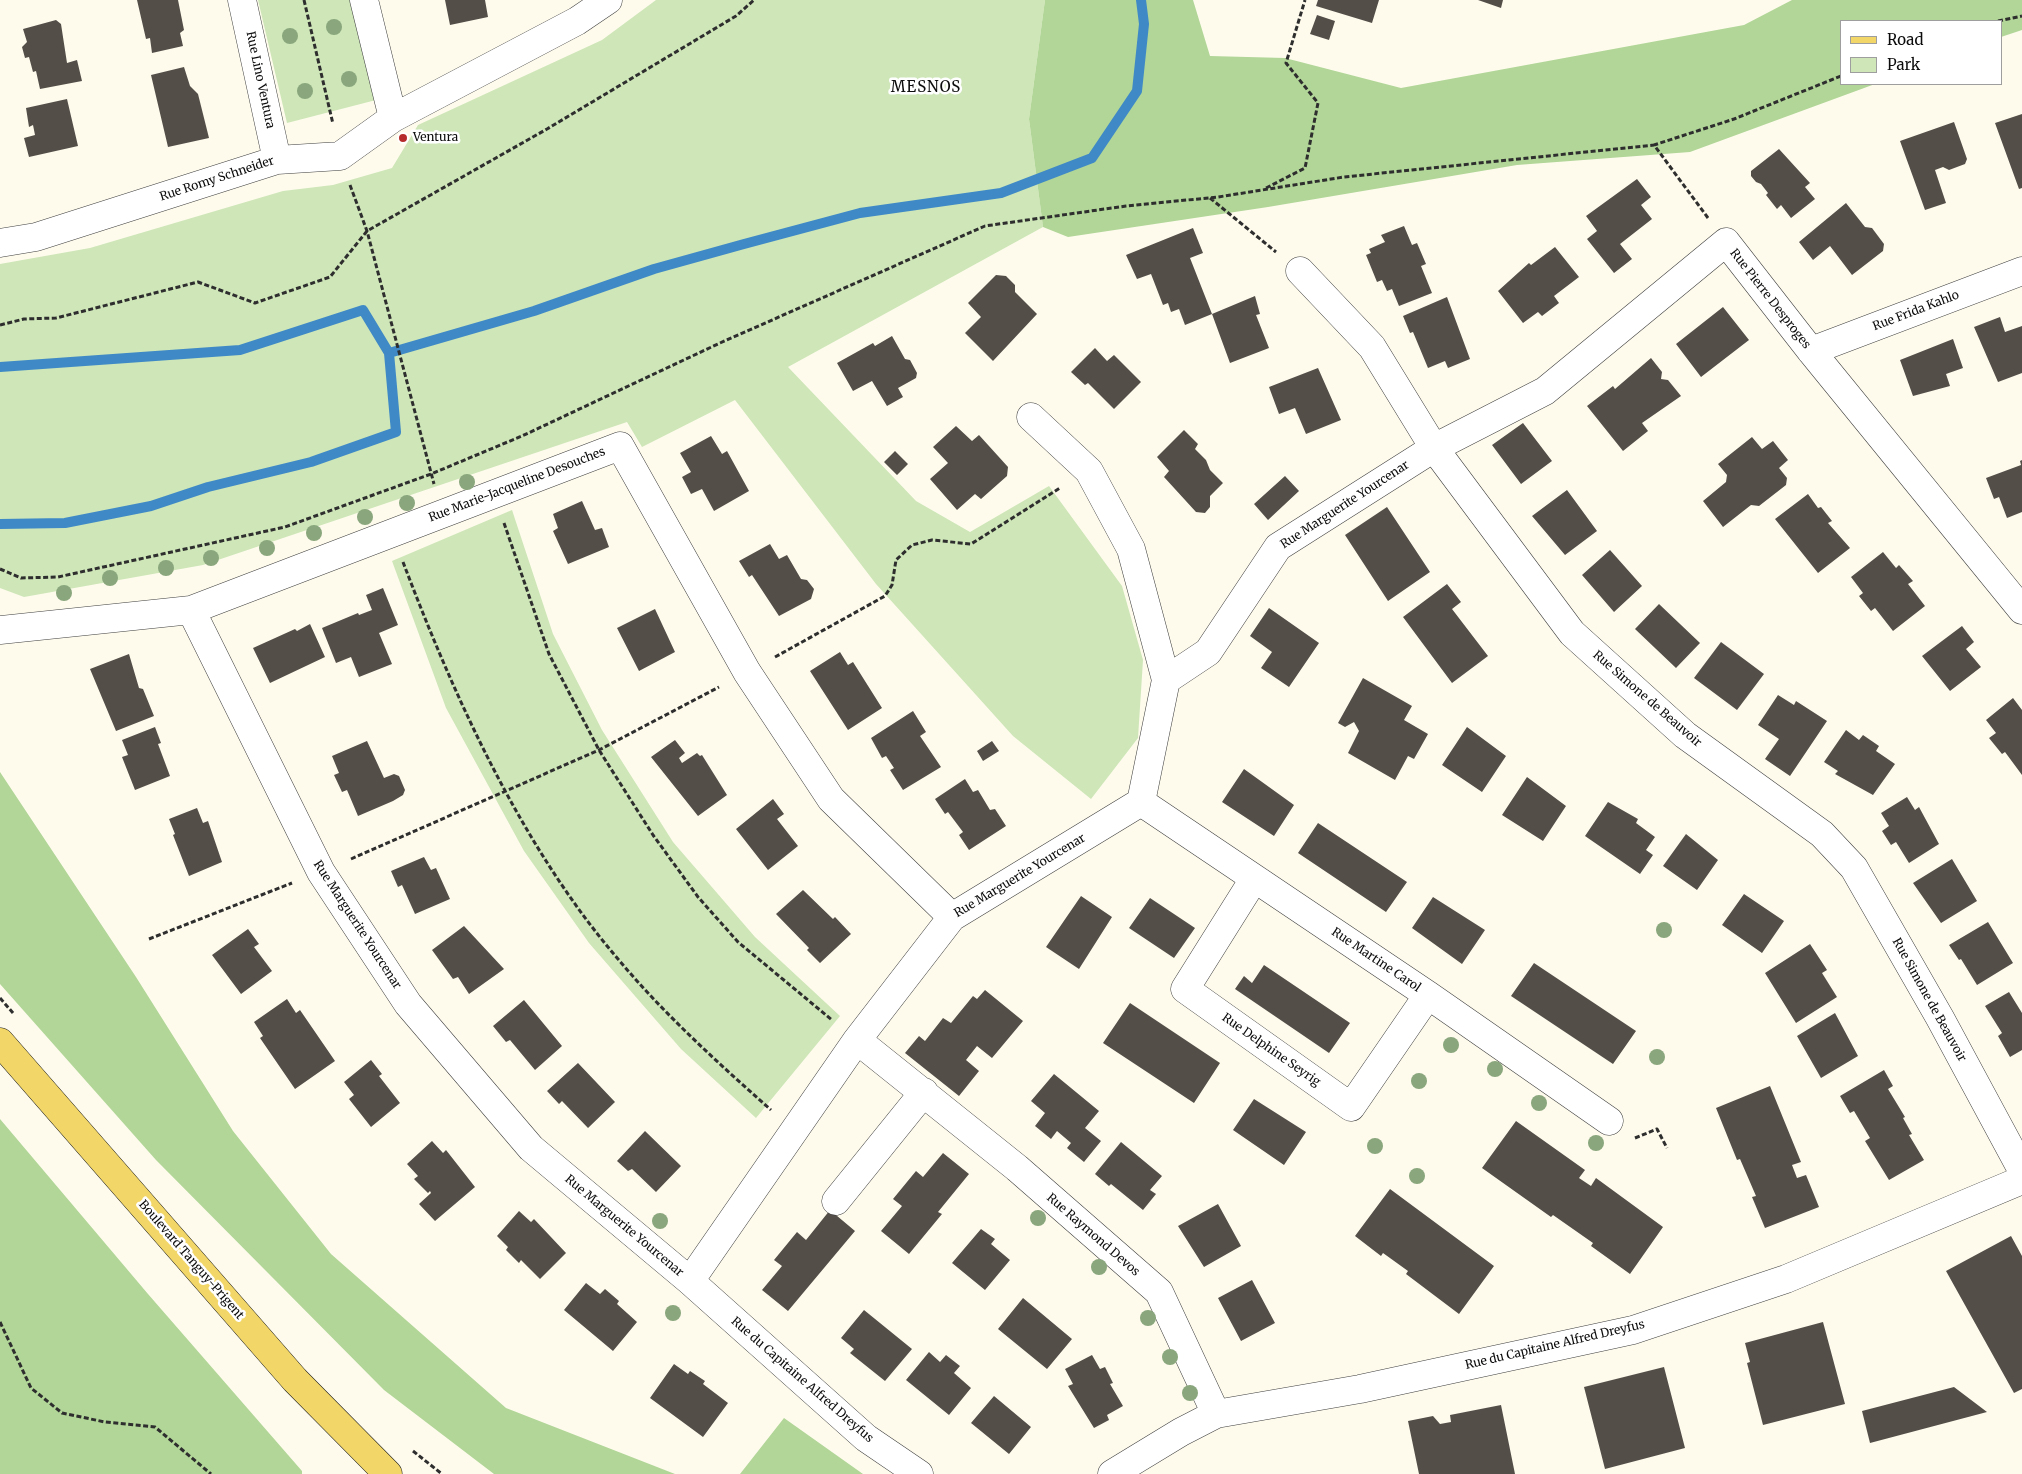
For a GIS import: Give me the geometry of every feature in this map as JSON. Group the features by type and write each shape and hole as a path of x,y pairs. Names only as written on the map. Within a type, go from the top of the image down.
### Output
{"main road":[{"name":"Boulevard Tanguy-Prigent","path":"0,1042 296,1380 388,1474"},
{"path":"361,1446 401,1474"}],"street":[{"name":"Rue Lino Ventura","path":"242,0 277,160"},
{"path":"364,0 392,118"},
{"name":"Rue Romy Schneider","path":"0,243 36,238 277,160 340,156 392,118 577,21 608,0"},
{"name":"Rue Pierre Desproges","path":"1434,448 1545,392 1726,242 1811,351 2021,607"},
{"name":"Rue Simone de Beauvoir","path":"1300,271 1372,347 1434,448 1572,633 1685,735 1822,834 1854,868 1940,1018 2022,1170"},
{"name":"Rue Frida Kahlo","path":"1811,351 2022,271"},
{"path":"1031,417 1089,471 1130,549 1166,680 1141,802"},
{"name":"Rue Marie-Jacqueline Desouches","path":"0,630 190,610 620,446 747,672 831,799 952,917"},
{"name":"Rue Marguerite Yourcenar","path":"1166,680 1208,652 1278,547 1434,448"},
{"name":"Rue Marguerite Yourcenar","path":"190,610 321,872 408,1004 531,1148 690,1281 857,1040 952,917 1141,802"},
{"name":"Rue Martine Carol","path":"1141,802 1428,994 1609,1121"},
{"name":"Rue Delphine Seyrig","path":"1254,879 1186,990 1351,1107 1428,994"},
{"name":"Rue Raymond Devos","path":"857,1040 1017,1168 1159,1292 1216,1414"},
{"path":"836,1202 924,1092"},
{"name":"Rue du Capitaine Alfred Dreyfus","path":"1112,1474 1181,1432 1216,1414 1360,1389 1633,1330 1786,1279 2022,1180"},
{"name":"Rue du Capitaine Alfred Dreyfus","path":"690,1281 866,1438 919,1474"}],"path":[{"path":"0,324 24,319 56,318 198,282 255,303 330,277 367,231 588,105 736,16 754,0"},
{"path":"1262,190 1304,168 1318,103 1286,63 1305,0"},
{"path":"2002,20 2022,16"},
{"path":"0,569 21,578 67,575 286,526 431,474 522,436 720,343 985,226 1126,206 1210,198 1344,177 1654,146 1734,119 1840,76"},
{"path":"1654,146 1726,242"},
{"path":"1210,198 1300,271"},
{"path":"376,270 442,514"},
{"path":"149,939 321,872 598,750 747,672 885,596 892,585 896,560 912,545 932,540 971,544 1089,471"},
{"path":"495,494 549,654 598,750 653,836 704,903 738,942 857,1040"},
{"path":"392,533 458,698 541,854 617,958 672,1019 794,1131"},
{"path":"1657,1129 1667,1148"},
{"path":"0,1322 31,1388 62,1413 105,1422 155,1427 211,1474"}],"green space":[{"path":"258,0 352,0 376,100 287,123"},
{"path":"656,0 1045,0 1029,119 1043,227 788,367 916,501 970,532 1049,486 1122,586 1143,660 1138,738 1091,799 1013,736 876,584 735,400 642,447 627,422 203,565 24,597 0,588 0,264 90,248 283,191 333,185 392,168 418,125 602,40"},
{"path":"1045,0 1193,0 1210,56 1285,58 1401,88 1744,25 1792,0 2022,0 2022,30 2002,37 2002,20 1840,20 1840,85 1872,85 1690,152 1517,165 1268,207 1068,237 1043,227 1029,119"},
{"path":"512,510 553,634 602,730 673,842 755,937 840,1016 756,1118 681,1049 589,943 524,851 446,708 392,561"},
{"path":"0,772 136,977 233,1131 331,1254 506,1408 675,1474 494,1474 384,1390 156,1160 0,984"},
{"path":"0,1119 148,1294 302,1471 302,1474 0,1474"},
{"path":"784,1418 863,1474 740,1474"}],"building":[{"path":"137,0 178,0 184,30 180,33 183,46 152,53 150,38 146,39"},
{"path":"445,0 485,0 488,17 450,25"},
{"path":"1318,0 1379,0 1372,23 1316,6"},
{"path":"1478,0 1503,0 1501,8"},
{"path":"1317,15 1335,21 1329,40 1310,34"},
{"path":"56,20 61,24 67,63 77,60 82,81 40,89 36,71 33,72 29,57 25,58 22,47 27,42 23,29"},
{"path":"184,67 190,86 198,94 209,138 168,147 151,75"},
{"path":"67,99 78,146 29,157 24,138 35,135 33,125 29,127 26,108"},
{"path":"2022,114 2022,188 2019,189 1995,123"},
{"path":"1954,122 1967,159 1965,164 1949,170 1943,167 1935,170 1946,203 1925,210 1900,141"},
{"path":"1779,149 1810,183 1805,187 1815,199 1791,218 1781,205 1777,209 1766,195 1768,193 1761,184 1756,182 1751,176 1751,171"},
{"path":"1637,179 1651,197 1641,205 1652,219 1620,244 1632,259 1614,273 1587,239 1597,231 1586,216"},
{"path":"1846,203 1865,227 1872,228 1884,244 1883,251 1852,275 1830,246 1813,260 1799,242"},
{"path":"1404,226 1412,245 1417,243 1426,264 1421,266 1432,293 1399,306 1392,289 1387,291 1382,280 1377,282 1366,255 1371,253 1369,249 1385,242 1381,235"},
{"path":"1193,228 1203,253 1190,258 1212,314 1185,325 1179,309 1171,312 1168,303 1163,305 1151,274 1137,279 1126,255"},
{"path":"1555,247 1579,277 1554,296 1559,303 1542,316 1538,312 1523,323 1498,291 1529,263 1531,265"},
{"path":"996,275 1006,276 1015,285 1015,292 1037,314 993,361 965,333 981,317 968,303"},
{"path":"1255,296 1260,314 1256,315 1269,348 1230,363 1212,314"},
{"path":"1447,297 1470,359 1448,368 1445,361 1428,368 1413,332 1410,333 1403,316"},
{"path":"1723,307 1749,340 1701,377 1676,344"},
{"path":"2000,317 2005,332 2022,326 2022,373 1998,382 1974,327"},
{"path":"892,336 905,359 910,360 917,373 916,378 898,388 903,397 887,406 872,381 853,391 837,363 873,343 875,346"},
{"path":"1953,339 1963,368 1946,374 1950,386 1913,396 1900,360"},
{"path":"1095,348 1107,361 1114,355 1141,382 1114,409 1088,383 1085,385 1071,372"},
{"path":"1651,358 1662,372 1661,379 1668,380 1681,396 1642,423 1648,431 1623,451 1587,406 1613,386 1615,389"},
{"path":"1318,368 1341,420 1306,434 1295,408 1279,414 1269,387"},
{"path":"1523,423 1552,461 1521,484 1492,445"},
{"path":"956,426 972,441 979,435 1008,467 1007,476 981,499 975,494 957,510 930,479 948,463 933,447"},
{"path":"1184,430 1198,444 1195,449 1206,460 1210,470 1223,483 1210,496 1210,507 1205,513 1196,512 1164,477 1169,471 1157,457"},
{"path":"711,436 722,454 727,451 749,491 714,511 702,489 691,494 682,477 691,472 680,453"},
{"path":"1752,437 1762,449 1773,441 1788,460 1779,468 1787,478 1786,485 1759,506 1751,505 1723,527 1703,501 1726,482 1727,475 1718,464"},
{"path":"895,451 908,464 897,475 884,462"},
{"path":"2022,460 2022,512 2007,518 1999,497 1994,499 1986,478 2021,465 2020,461"},
{"path":"1285,476 1299,491 1268,520 1254,504"},
{"path":"1567,490 1597,531 1565,555 1532,516"},
{"path":"1808,494 1818,508 1821,507 1832,521 1828,523 1850,548 1818,573 1775,519"},
{"path":"582,501 595,530 602,528 609,547 568,564 553,531 558,528 553,514"},
{"path":"1387,507 1430,572 1388,601 1345,535"},
{"path":"770,544 779,559 787,555 801,579 807,580 814,589 811,599 779,616 752,575 749,577 739,561"},
{"path":"1610,550 1642,586 1614,612 1582,575"},
{"path":"1883,552 1896,568 1899,565 1913,581 1908,584 1925,606 1893,631 1875,608 1871,611 1859,596 1863,593 1851,577"},
{"path":"1447,584 1461,602 1452,609 1488,656 1452,683 1403,617"},
{"path":"383,588 398,625 379,633 392,664 359,677 351,657 336,663 322,628 358,613 359,615 372,610 366,595"},
{"path":"1659,604 1700,643 1676,668 1635,629"},
{"path":"1269,608 1319,643 1289,687 1261,668 1272,652 1250,636"},
{"path":"655,609 675,652 639,671 617,628"},
{"path":"310,624 325,657 270,683 253,648"},
{"path":"1962,626 1974,642 1966,649 1981,667 1950,691 1922,656"},
{"path":"1721,642 1764,674 1737,710 1694,678"},
{"path":"840,652 848,665 853,662 882,708 848,730 810,671"},
{"path":"129,654 139,688 143,689 154,716 116,731 90,669"},
{"path":"1363,678 1412,706 1404,720 1428,734 1414,759 1408,756 1395,780 1348,753 1359,731 1354,722 1345,727 1338,723"},
{"path":"1778,695 1794,705 1796,701 1827,721 1790,776 1765,759 1779,739 1758,725"},
{"path":"2013,698 2022,710 2022,775 2005,752 2002,754 1989,738 1996,733 1986,720"},
{"path":"913,711 926,732 920,736 941,767 903,790 890,770 894,768 886,756 882,758 871,738"},
{"path":"155,727 161,743 158,744 170,776 135,790 122,757 128,755 122,740"},
{"path":"1467,727 1506,756 1482,792 1442,765"},
{"path":"1846,730 1859,740 1863,735 1879,746 1876,751 1895,764 1873,795 1835,774 1838,771 1824,762"},
{"path":"675,740 685,753 679,758 682,763 697,753 700,756 702,755 727,795 698,816 651,757"},
{"path":"367,741 384,778 394,774 399,776 405,790 403,795 393,801 358,816 347,790 342,792 334,775 339,773 332,756"},
{"path":"992,741 999,751 983,761 977,751"},
{"path":"1244,769 1294,805 1274,836 1222,802"},
{"path":"1527,777 1566,806 1543,841 1502,815"},
{"path":"965,779 973,792 978,790 990,810 995,809 1006,826 969,850 959,835 963,832 948,812 945,814 935,799"},
{"path":"1907,797 1915,810 1919,807 1939,844 1909,863 1896,842 1891,845 1882,831 1889,826 1881,813"},
{"path":"773,799 784,814 777,819 798,846 768,870 736,829"},
{"path":"1608,802 1638,819 1636,823 1655,837 1646,850 1653,855 1640,874 1585,836"},
{"path":"197,808 203,823 208,821 222,862 189,876 173,835 175,834 169,819"},
{"path":"1318,823 1407,882 1386,912 1298,853"},
{"path":"1686,834 1718,860 1697,890 1663,866"},
{"path":"424,857 431,870 436,868 450,899 415,914 402,885 398,887 391,871"},
{"path":"1952,859 1977,901 1941,923 1913,883"},
{"path":"803,890 833,919 835,917 851,934 820,963 807,950 809,948 776,914"},
{"path":"1744,894 1784,921 1762,953 1722,925"},
{"path":"1081,896 1112,917 1079,969 1046,947"},
{"path":"1433,897 1485,930 1462,964 1412,928"},
{"path":"1150,898 1195,928 1174,958 1129,928"},
{"path":"1988,922 2013,963 1977,985 1961,959 1959,960 1949,945"},
{"path":"464,926 504,969 469,994 458,977 453,979 432,950"},
{"path":"248,929 259,944 254,947 272,971 241,994 212,955"},
{"path":"1810,944 1827,970 1822,973 1837,997 1796,1023 1765,973"},
{"path":"1534,963 1636,1031 1613,1064 1511,996"},
{"path":"1264,965 1350,1023 1329,1053 1235,989 1244,976 1252,983"},
{"path":"985,990 1023,1021 992,1058 977,1046 966,1060 979,1071 959,1096 905,1053 919,1036 925,1041 943,1018 951,1023 973,996 977,999"},
{"path":"2009,992 2022,1013 2022,1050 2010,1057 1998,1036 2002,1033 1985,1006"},
{"path":"287,999 296,1013 300,1010 335,1061 295,1089 260,1038 263,1036 254,1022"},
{"path":"524,1000 562,1046 535,1070 510,1040 506,1042 493,1026"},
{"path":"1130,1003 1220,1063 1194,1103 1103,1043"},
{"path":"1835,1013 1858,1056 1821,1078 1797,1036"},
{"path":"371,1060 382,1074 379,1076 400,1103 371,1127 349,1099 354,1095 344,1082"},
{"path":"578,1063 615,1102 588,1128 562,1101 559,1104 547,1091"},
{"path":"1884,1070 1893,1086 1888,1089 1905,1117 1903,1118 1912,1134 1909,1135 1924,1160 1889,1180 1865,1141 1870,1138 1854,1111 1850,1113 1840,1096"},
{"path":"1054,1074 1099,1111 1085,1128 1101,1141 1084,1162 1067,1148 1071,1143 1057,1131 1051,1139 1035,1126 1045,1113 1031,1101"},
{"path":"1770,1086 1801,1162 1792,1165 1797,1178 1806,1175 1819,1207 1765,1228 1752,1197 1756,1196 1740,1159 1737,1160 1716,1108"},
{"path":"1254,1099 1306,1132 1284,1165 1233,1130"},
{"path":"1516,1121 1585,1170 1579,1178 1591,1186 1596,1178 1663,1227 1630,1274 1591,1246 1593,1243 1553,1215 1551,1217 1482,1168"},
{"path":"645,1131 681,1166 656,1192 632,1169 628,1171 617,1161"},
{"path":"432,1141 443,1153 446,1150 475,1187 435,1221 419,1204 431,1193 430,1191 428,1193 414,1179 418,1176 407,1164"},
{"path":"1121,1142 1162,1176 1150,1190 1156,1194 1143,1210 1111,1184 1109,1186 1095,1174"},
{"path":"943,1153 969,1174 938,1212 942,1214 909,1254 881,1231 902,1206 893,1199 916,1171 923,1177"},
{"path":"1390,1189 1494,1266 1459,1314 1406,1274 1408,1271 1383,1253 1381,1256 1355,1236"},
{"path":"1218,1204 1241,1246 1204,1267 1178,1226"},
{"path":"830,1210 855,1231 788,1311 762,1290 782,1266 774,1260 797,1232 806,1240"},
{"path":"519,1211 531,1222 534,1219 566,1253 540,1279 521,1260 519,1263 506,1250 508,1247 497,1236"},
{"path":"981,1229 995,1239 991,1244 1010,1260 985,1290 952,1263"},
{"path":"2011,1236 2022,1256 2022,1389 2014,1393 1946,1271"},
{"path":"1252,1280 1275,1323 1241,1341 1218,1298"},
{"path":"586,1283 600,1294 605,1289 619,1301 617,1304 637,1322 613,1351 564,1310"},
{"path":"1023,1298 1072,1339 1047,1369 998,1329"},
{"path":"864,1310 912,1349 885,1381 850,1353 854,1349 841,1338"},
{"path":"1823,1322 1845,1404 1763,1425 1747,1363 1750,1362 1745,1343"},
{"path":"929,1352 940,1362 946,1355 960,1366 954,1373 971,1388 949,1415 906,1380"},
{"path":"1092,1355 1100,1369 1105,1367 1113,1383 1110,1384 1123,1406 1107,1415 1109,1420 1094,1428 1068,1386 1073,1384 1065,1369"},
{"path":"674,1364 688,1374 690,1371 705,1381 703,1384 728,1403 703,1437 650,1398"},
{"path":"1664,1367 1685,1448 1605,1469 1584,1387"},
{"path":"1954,1387 1987,1412 1870,1443 1862,1411"},
{"path":"994,1396 1031,1427 1009,1454 971,1423"},
{"path":"1501,1405 1515,1474 1419,1474 1408,1421 1433,1416 1440,1424 1451,1422 1450,1415"}],"waterway":[{"path":"389,353 534,311 654,269 744,244 860,213 1001,193 1092,158 1137,91 1144,24 1141,0"},
{"path":"0,367 240,350 363,310 389,353 396,432 311,462 208,487 151,506 65,523 0,524"}],"place":[{"name":"Ventura","path":"403,138"}],"district":[{"name":"MESNOS","path":"926,88"}]}
